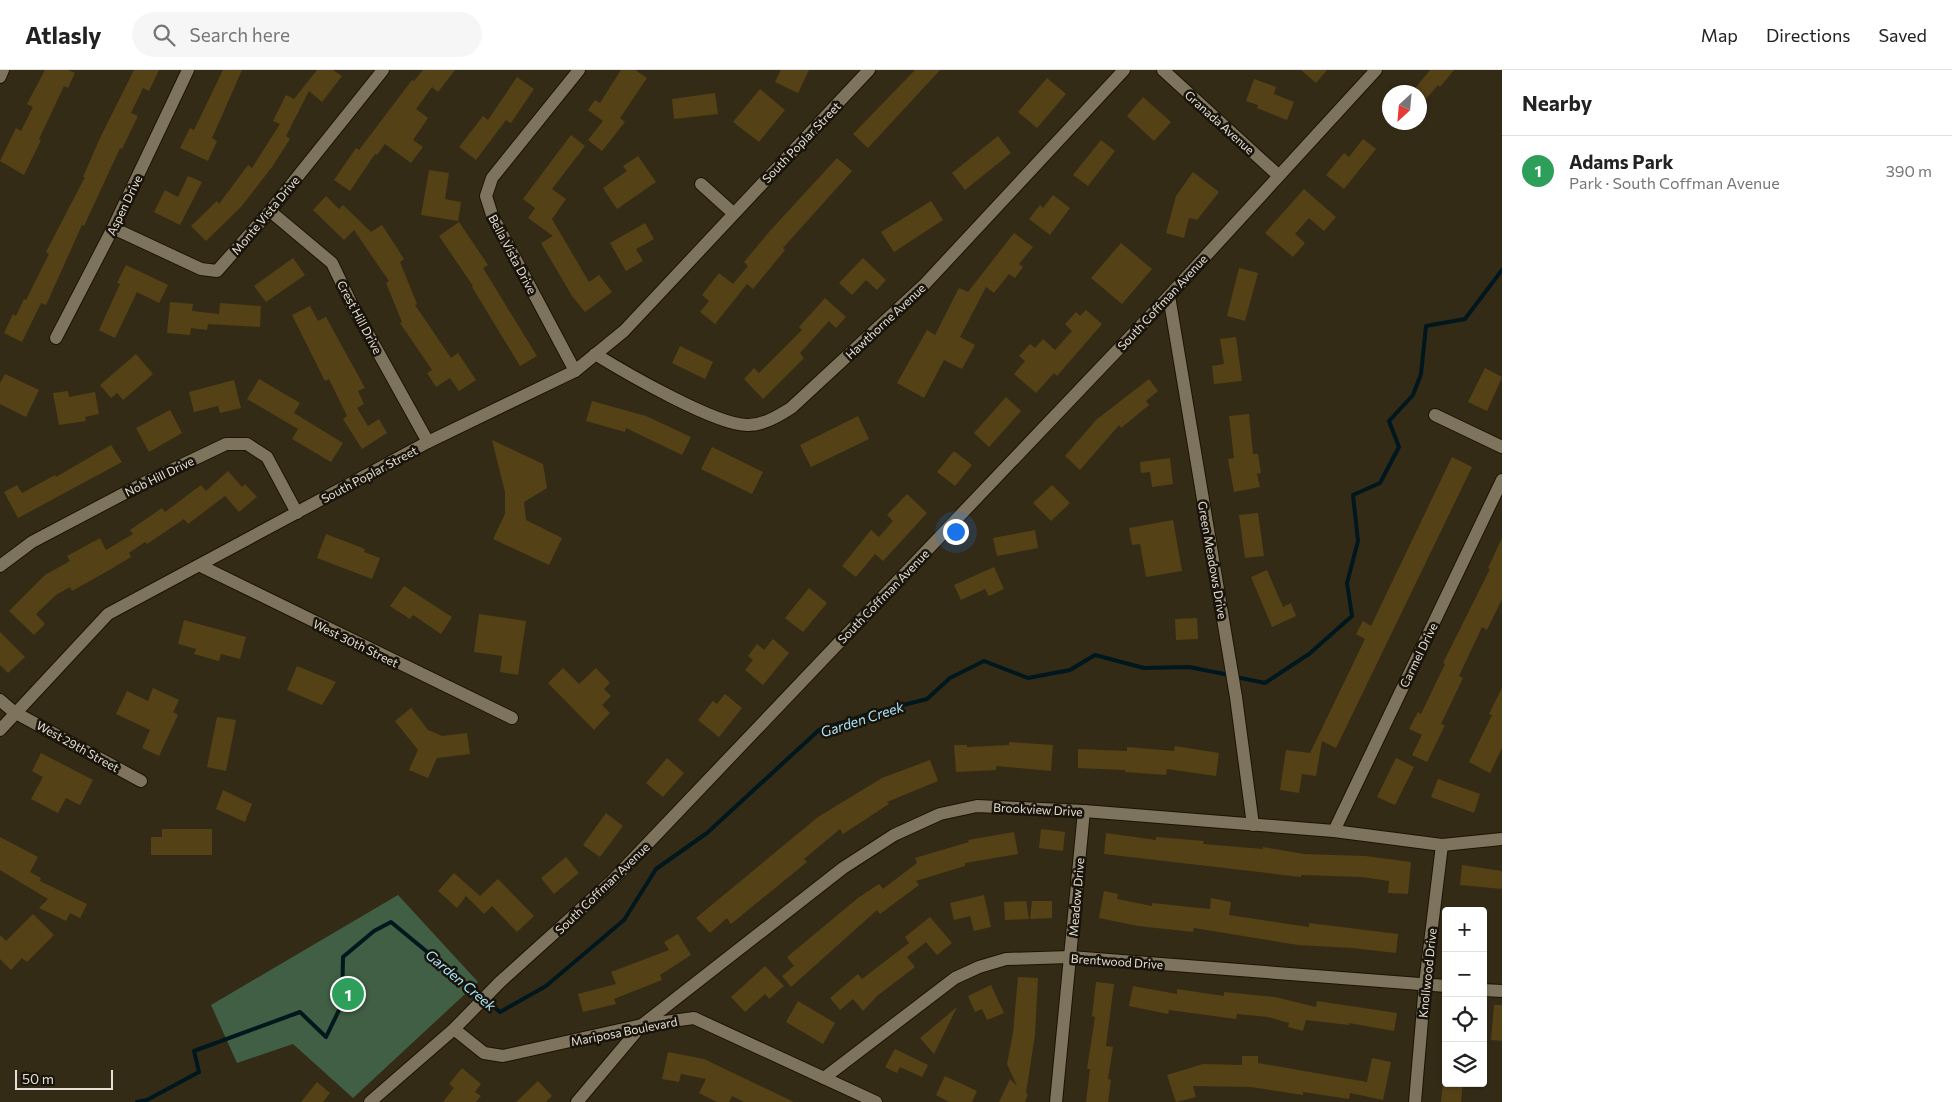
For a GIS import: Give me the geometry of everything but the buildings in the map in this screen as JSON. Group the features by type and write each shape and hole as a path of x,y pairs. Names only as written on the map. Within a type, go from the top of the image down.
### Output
{"street":[{"path":"0,77 3,70"},
{"name":"Aspen Drive","path":"56,338 114,228 188,70"},
{"name":"Monte Vista Drive","path":"114,228 201,269 217,271 270,211 383,70"},
{"name":"Bella Vista Drive","path":"575,371 492,215 486,196 492,178 579,70"},
{"name":"South Poplar Street","path":"0,730 14,712 108,614 201,566 428,442 575,371 624,331 869,70"},
{"name":"Hawthorne Avenue","path":"594,354 620,370 709,414 743,425 767,422 791,408 924,285 1124,70"},
{"name":"Granada Avenue","path":"1162,70 1278,175"},
{"name":"South Coffman Avenue","path":"370,1102 454,1029 500,982 612,882 1169,296 1376,70"},
{"path":"701,184 733,213"},
{"name":"Crest Hill Drive","path":"270,211 332,263 352,305 428,442"},
{"name":"Green Meadows Drive","path":"1169,296 1236,697 1253,825"},
{"path":"1435,415 1502,447"},
{"name":"Nob Hill Drive","path":"0,566 32,542 142,484 226,444 247,444 267,457 297,513"},
{"name":"Carmel Drive","path":"1334,831 1502,480"},
{"name":"West 30th Street","path":"201,566 512,718"},
{"path":"0,700 14,712"},
{"name":"West 29th Street","path":"14,712 141,781"},
{"name":"Brookview Drive","path":"642,1025 843,868 894,835 940,814 977,806 1084,811 1334,831 1442,845 1501,836"},
{"name":"Meadow Drive","path":"1056,1102 1084,811"},
{"name":"Knollwood Drive","path":"1415,1102 1425,984 1442,845"},
{"name":"Brentwood Drive","path":"824,1078 955,978 979,967 1006,959 1070,957 1442,986"},
{"path":"1487,990 1502,991"},
{"name":"Mariposa Boulevard","path":"454,1029 484,1053 503,1056 642,1025 694,1018 876,1102"},
{"path":"577,1102 642,1025"}],"green space":[{"path":"398,895 478,982 353,1098 293,1044 237,1063 211,1005"}],"waterway":[{"name":"Garden Creek","path":"1236,677 1265,683 1309,654 1352,616 1347,583 1358,541 1353,495 1380,483 1399,447 1389,421 1413,395 1421,374 1426,326 1465,319 1502,270"},
{"name":"Garden Creek","path":"137,1102 147,1100 199,1072 194,1051 300,1012 326,1037 342,1004 343,957 374,931 391,922 500,1012 546,986 624,920 656,869 707,833 819,730 872,713 927,699 950,678 984,661 1028,678 1070,670 1095,655 1144,668 1189,667 1229,675"}],"place":[{"name":"Adams Park","path":"348,994"}]}
